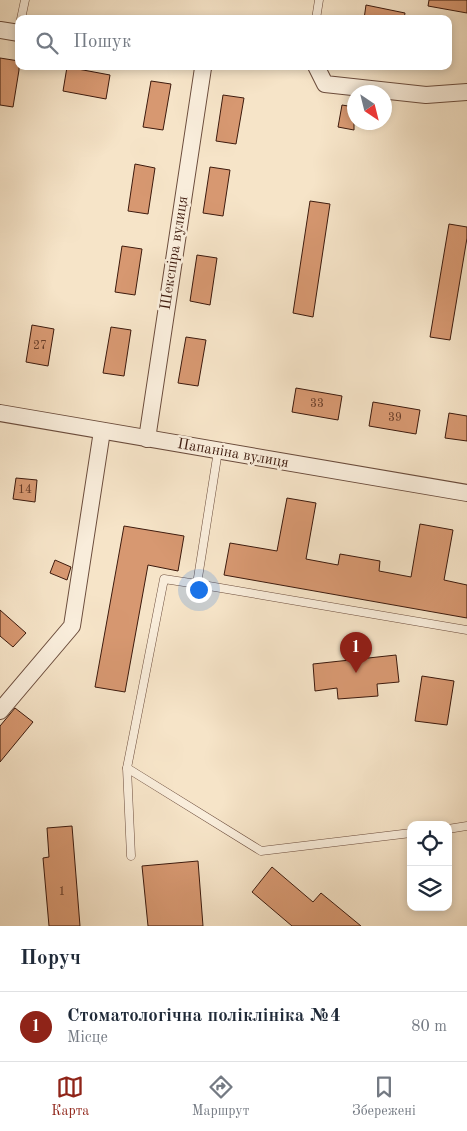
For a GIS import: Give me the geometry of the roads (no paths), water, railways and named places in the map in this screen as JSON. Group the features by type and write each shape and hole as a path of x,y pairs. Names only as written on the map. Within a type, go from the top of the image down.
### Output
{"street":[{"path":"0,30 15,32"},
{"name":"Шекспіра вулиця","path":"147,439 201,70"},
{"path":"318,70 325,84 426,96 467,92"},
{"name":"Папаніна вулиця","path":"0,413 467,493"},
{"path":"0,711 72,626 102,430"}],"lane":[{"path":"22,15 25,0"},
{"path":"317,15 319,0"},
{"path":"197,584 218,451"},
{"path":"131,856 127,768 164,579 467,630"},
{"path":"127,768 261,851 407,833"},
{"path":"452,828 467,826"}],"place":[{"name":"Стоматологічна поліклініка №4","path":"356,673"}]}
